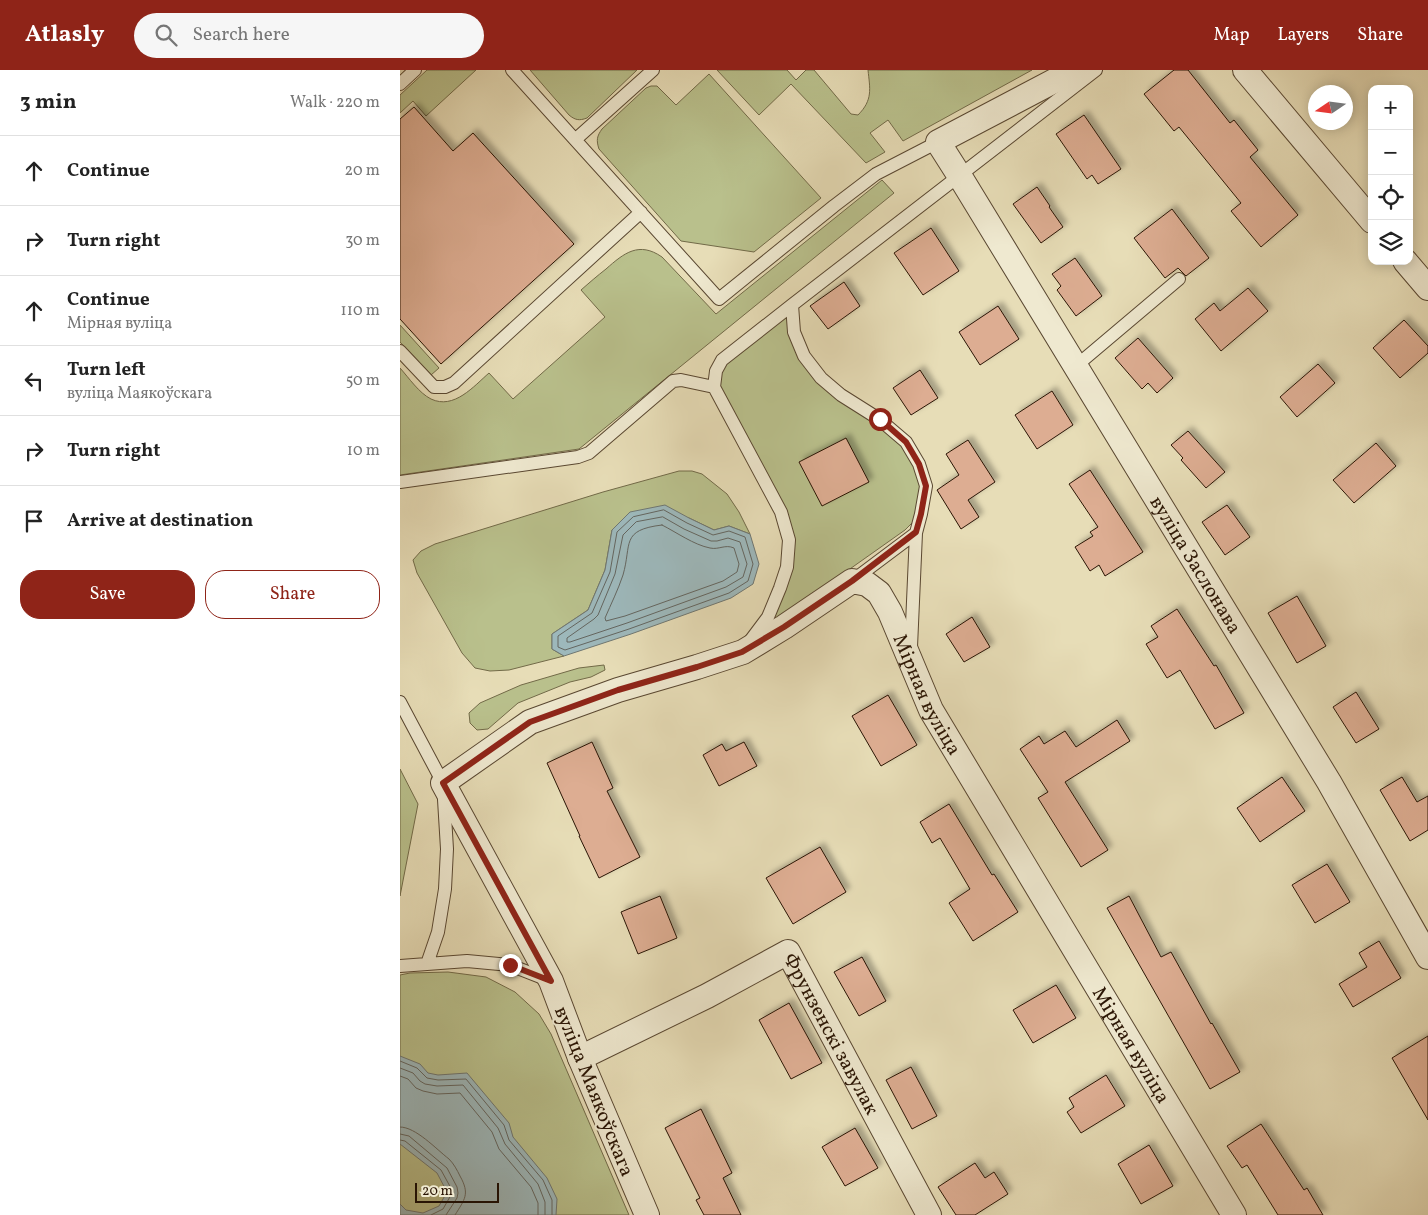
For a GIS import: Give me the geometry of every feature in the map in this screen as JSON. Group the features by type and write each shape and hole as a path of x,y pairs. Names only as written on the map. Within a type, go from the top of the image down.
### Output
{"street":[{"path":"938,142 1075,70"},
{"path":"1252,72 1371,220"},
{"name":"вуліца Заслонава","path":"938,142 1329,782 1428,957"},
{"path":"1408,265 1428,288"},
{"path":"443,783 530,722 618,690 742,652 784,627 852,581"},
{"name":"Мірная вуліца","path":"852,581 867,584 879,593 890,612 931,710 1234,1215"},
{"name":"вуліца Маякоўскага","path":"443,783 551,981 580,1058 647,1215"},
{"name":"Фрунзенскі завулак","path":"580,1058 707,996 788,952 929,1215"}],"lane":[{"path":"400,84 415,70"},
{"path":"512,70 719,299 876,174 938,142"},
{"path":"576,140 653,70"},
{"path":"742,652 768,616 774,602 787,567 789,540 781,512 714,387 716,371 722,360 1096,70"},
{"path":"400,351 434,386 446,387 454,383 641,212"},
{"path":"1076,366 1179,280"},
{"path":"792,304 794,332 804,356 821,378 841,395 880,419 906,442 919,464 926,486 916,532 910,660"},
{"path":"400,482 578,457 589,453 673,381 681,380 714,387"},
{"path":"852,581 916,532"},
{"path":"400,702 443,783 447,849 445,889 438,932 427,964"},
{"path":"400,966 467,961 510,965 551,981"}],"green space":[{"path":"427,70 476,70 426,116 413,101 400,113 400,95"},
{"path":"530,70 637,70 587,118 579,120 569,115"},
{"path":"717,70 787,70 796,80 806,70 814,70 851,114 858,115 863,110 868,99 870,89 868,70 1032,70 903,141 888,120 870,133 885,152 866,163 791,84 759,115"},
{"path":"709,74 821,198 754,252 681,241 598,146 598,138 602,129 646,88 657,86 676,105"},
{"path":"882,180 894,193 579,449 400,475 400,368 422,393 439,402 456,399 463,395 489,373 513,399 605,317 581,290 626,254 632,251 646,250 662,257 716,314"},
{"path":"792,305 804,356 879,419 919,464 921,514 905,530 757,632 768,616 789,540 714,387 716,371"},
{"path":"400,325 439,368 431,375 400,342"},
{"path":"679,471 692,471 702,474 727,494 750,534 729,526 714,530 689,518 612,530 605,570 588,610 552,634 552,649 564,656 509,670 490,671 475,668 462,653 417,573 413,560 421,551 435,544 603,492"},
{"path":"604,665 605,670 591,677 570,682 518,703 488,729 477,730 470,723 469,713 480,703 521,685 579,668"},
{"path":"400,769 418,804 400,896"},
{"path":"448,972 486,977 515,992 539,1014 551,1034 629,1215 400,1215 400,975"}],"water":[{"path":"665,505 714,530 729,526 750,534 759,564 753,584 731,598 564,656 552,649 552,634 588,610 605,570 612,530 630,512"},
{"path":"400,1056 420,1064 428,1073 438,1075 467,1073 509,1123 513,1137 547,1178 557,1199 556,1215 400,1215 400,1204 406,1210 423,1213 439,1206 447,1192 437,1173 400,1144"}],"building":[{"path":"1174,70 1188,70 1230,123 1234,120 1258,150 1250,157 1298,215 1261,247 1231,211 1241,203 1179,127 1174,131 1144,94"},
{"path":"414,107 453,151 473,133 574,244 441,364 400,319 400,119"},
{"path":"1084,115 1121,169 1098,184 1092,175 1087,179 1056,134"},
{"path":"1037,187 1063,227 1041,243 1013,204"},
{"path":"1172,209 1209,258 1186,276 1178,268 1165,278 1134,238"},
{"path":"931,228 959,271 923,295 894,253"},
{"path":"1075,258 1102,296 1076,316 1057,290 1061,286 1052,274"},
{"path":"844,282 860,306 828,329 810,306"},
{"path":"1248,288 1268,311 1221,351 1195,319 1214,303 1220,311"},
{"path":"998,306 1019,339 980,365 959,332"},
{"path":"1404,320 1428,346 1428,353 1400,378 1373,348"},
{"path":"1138,338 1173,378 1157,393 1148,383 1142,389 1115,358"},
{"path":"1318,364 1335,383 1297,417 1280,397"},
{"path":"920,370 938,398 911,415 893,388"},
{"path":"1052,391 1073,425 1037,449 1015,415"},
{"path":"1188,431 1225,472 1206,488 1181,460 1183,458 1171,445"},
{"path":"846,438 869,482 822,506 799,462"},
{"path":"968,440 995,482 968,500 979,517 961,529 937,490 959,475 946,454"},
{"path":"1376,443 1396,466 1354,503 1333,480"},
{"path":"1090,470 1143,552 1105,576 1099,565 1090,571 1075,547 1093,536 1090,532 1098,527 1069,484"},
{"path":"1227,505 1250,537 1225,555 1202,522"},
{"path":"1297,596 1326,646 1297,663 1268,613"},
{"path":"1177,609 1214,666 1216,665 1244,713 1215,729 1180,670 1167,678 1146,644 1158,637 1151,626"},
{"path":"972,617 990,647 964,662 946,634"},
{"path":"1356,692 1379,729 1356,743 1333,707"},
{"path":"888,695 917,745 881,766 852,716"},
{"path":"1117,720 1130,741 1065,782 1108,850 1081,867 1038,798 1048,792 1020,749 1039,736 1044,744 1065,731 1076,747"},
{"path":"592,742 613,788 607,791 640,857 599,878 547,763"},
{"path":"744,742 757,766 719,786 703,755 722,744 726,751"},
{"path":"1282,777 1305,811 1260,842 1237,808"},
{"path":"1402,777 1417,802 1428,796 1428,830 1410,841 1380,790"},
{"path":"949,804 992,875 994,874 1018,912 973,941 949,903 970,889 940,838 932,843 920,822"},
{"path":"820,847 846,892 793,924 766,878"},
{"path":"1327,864 1350,902 1315,923 1292,885"},
{"path":"660,896 677,938 638,954 621,912"},
{"path":"1129,896 1161,957 1171,952 1240,1072 1210,1089 1107,908"},
{"path":"1379,941 1401,978 1353,1007 1339,984 1367,967 1359,953"},
{"path":"862,957 886,1001 859,1016 834,972"},
{"path":"1056,985 1076,1018 1033,1043 1013,1010"},
{"path":"789,1003 822,1063 791,1079 759,1020"},
{"path":"1428,1036 1428,1120 1392,1058"},
{"path":"911,1067 937,1116 912,1129 886,1080"},
{"path":"1106,1075 1125,1106 1081,1133 1067,1112 1074,1107 1069,1098"},
{"path":"701,1109 732,1173 723,1178 741,1215 704,1215 696,1200 700,1198 665,1128"},
{"path":"1261,1124 1304,1190 1307,1188 1323,1215 1278,1215 1247,1165 1242,1168 1227,1146"},
{"path":"855,1128 878,1168 845,1186 822,1147"},
{"path":"1149,1145 1173,1186 1141,1204 1118,1164"},
{"path":"975,1163 985,1178 994,1172 1008,1194 975,1215 956,1215 938,1187"}],"route":[{"path":"510,965 551,981 443,783 530,722 618,690 742,652 784,627 852,581 916,532 926,486 919,464 906,442 880,419"}]}
